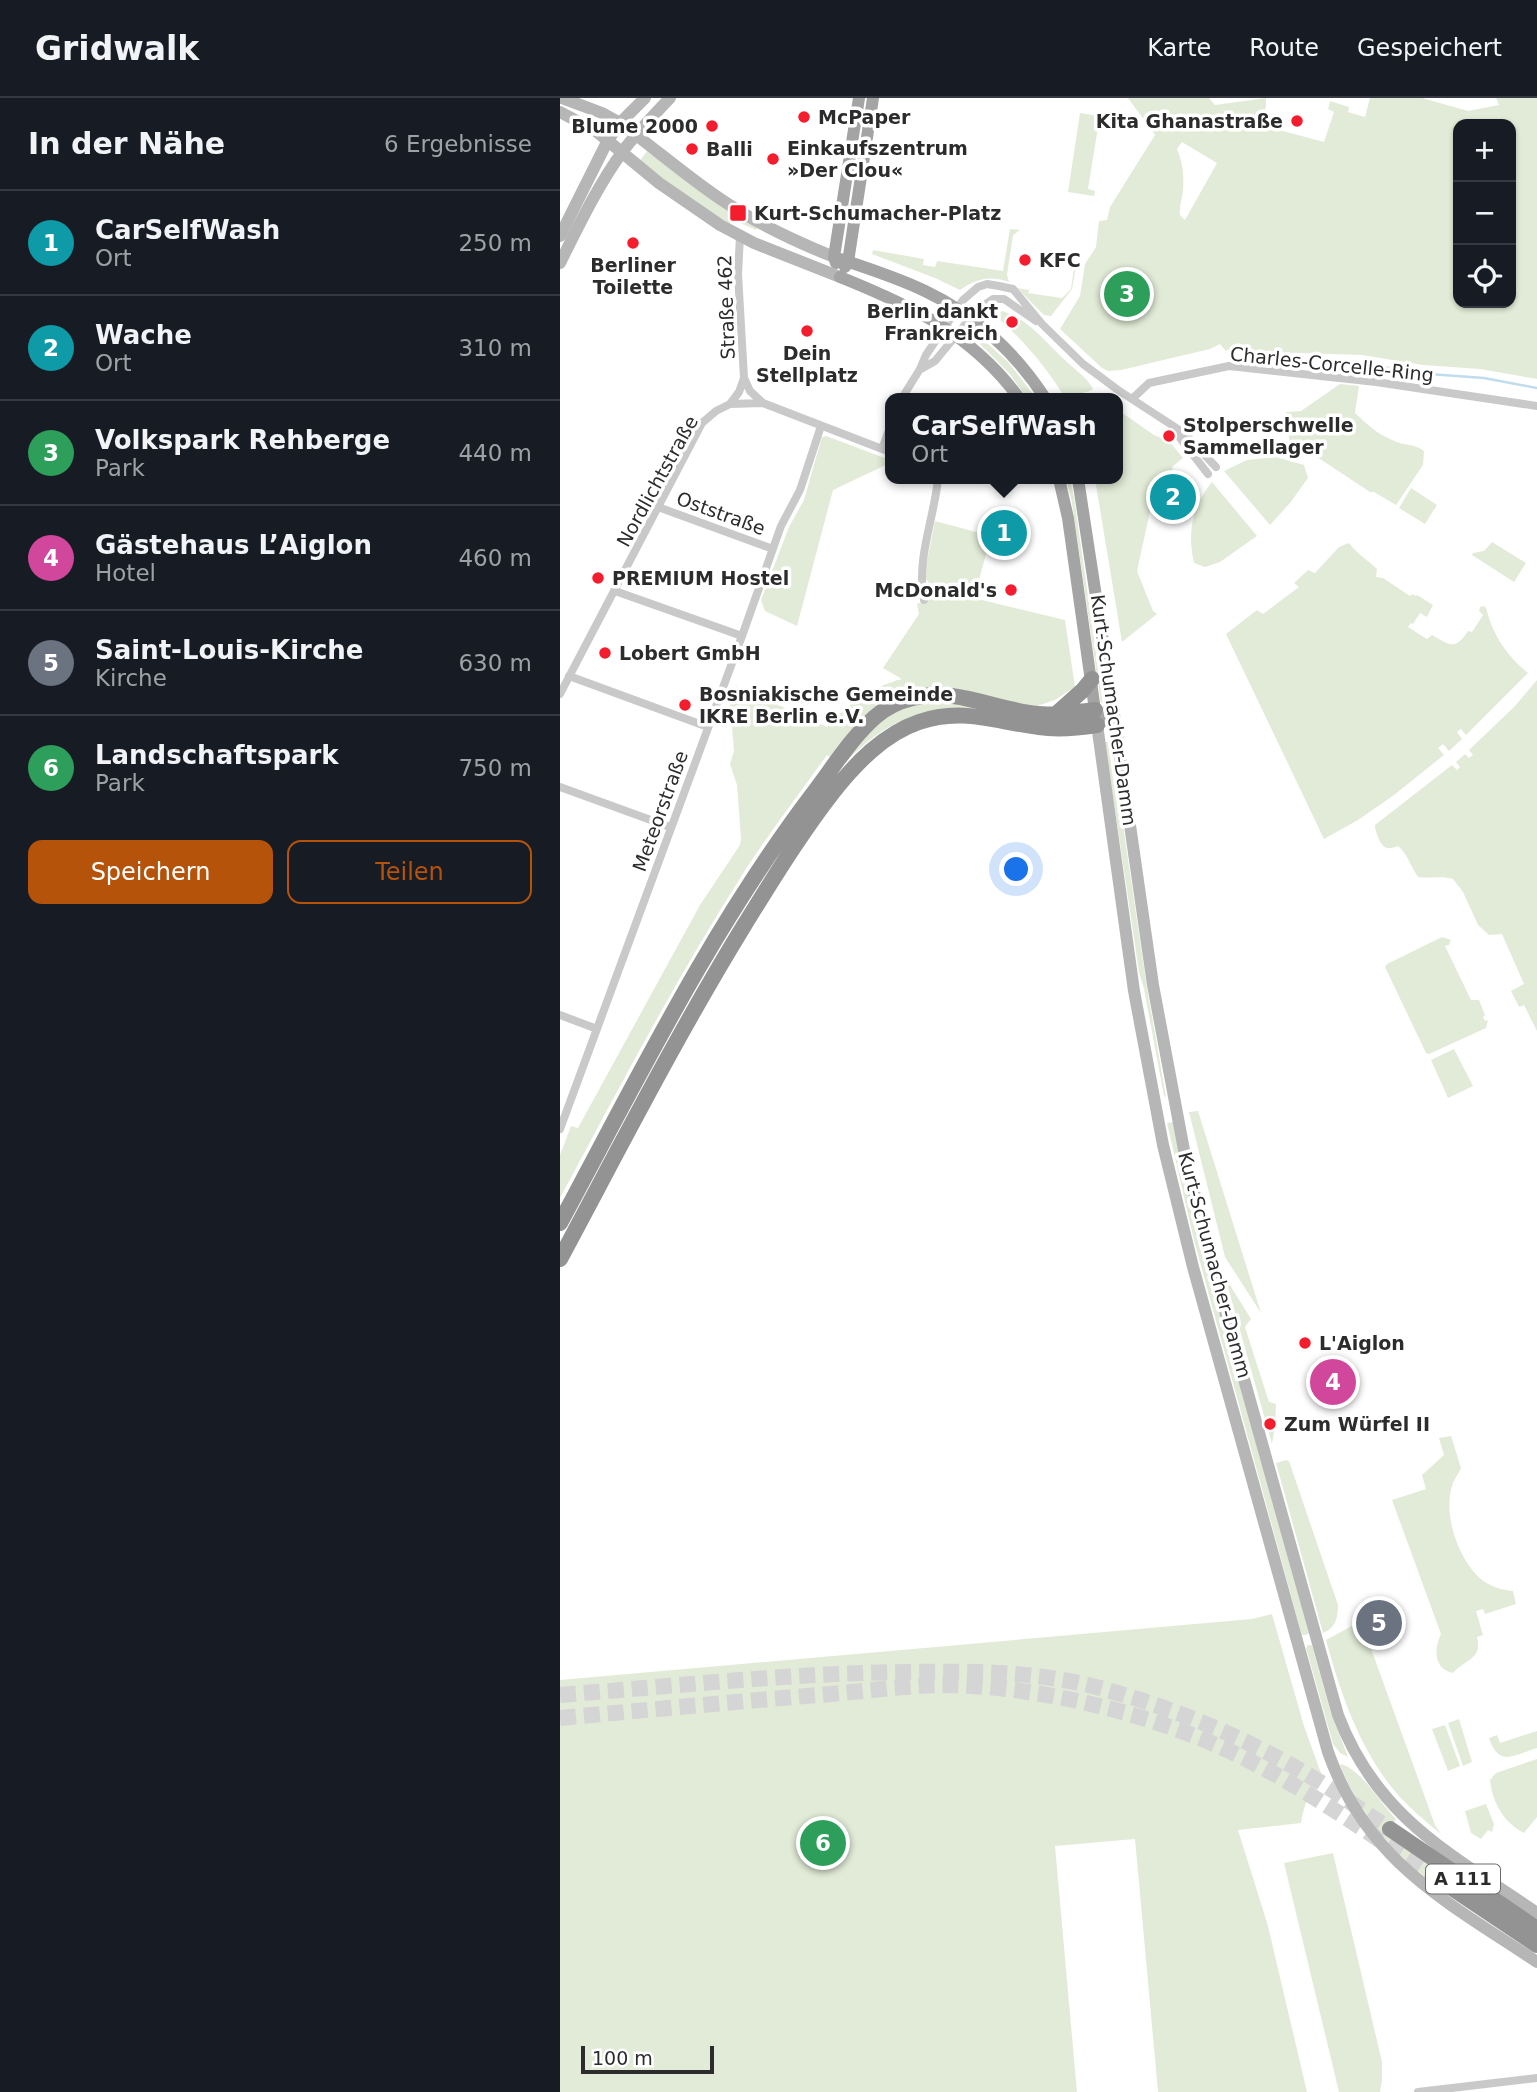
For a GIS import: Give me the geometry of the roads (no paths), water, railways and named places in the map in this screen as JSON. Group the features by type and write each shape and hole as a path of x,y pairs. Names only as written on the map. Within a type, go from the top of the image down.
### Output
{"highway":[{"path":"1055,715 1082,692 1091,679"},
{"path":"560,1223 691,982 734,909 786,830 855,739 876,716 897,703 912,698 944,695 1036,714 1096,717"},
{"path":"560,1259 680,1035 732,946 802,836 834,791 867,755 898,731 934,717 968,715 1041,728 1096,717"},
{"name":"A 111","path":"1390,1829 1537,1929"},
{"name":"A 111","path":"1440,1880 1537,1945"}],"main road":[{"path":"562,98 620,123 721,200 763,225 834,257 926,291 971,318 1018,362 1041,393"},
{"path":"560,236 608,140 620,123 645,98"},
{"path":"560,264 580,223 622,153 670,98"},
{"path":"840,276 834,257 859,98"},
{"path":"840,276 848,262 873,98"},
{"path":"582,105 570,117 608,140 659,183 720,225 740,236 918,310 957,335 988,361 1015,393"},
{"name":"Kurt-Schumacher-Damm","path":"1060,484 1068,518 1134,991 1156,1112 1199,1289 1324,1739 1337,1775 1363,1822 1395,1861 1433,1892 1537,1962"},
{"name":"Kurt-Schumacher-Damm","path":"1079,484 1153,985 1175,1108 1209,1254 1334,1704 1349,1742 1377,1787 1412,1826 1537,1913"},
{"path":"1096,717 1114,714"},
{"path":"1156,1112 1175,1108"}],"street":[{"name":"Straße 462","path":"740,236 738,274 744,377 750,391 763,403"},
{"path":"903,393 944,326 971,292 987,284 1013,289 1042,324 1083,364 1184,433 1216,467"},
{"path":"920,369 935,361 971,318 993,299 1004,299 1042,324"},
{"name":"Charles-Corcelle-Ring","path":"1132,399 1149,383 1229,366 1376,382 1537,406"},
{"name":"Straße 462","path":"730,404 737,396 744,377"},
{"path":"730,404 763,403 885,450"},
{"name":"Nordlichtstraße","path":"560,694 702,423 730,404"},
{"name":"Meteorstraße","path":"560,1129 781,526 800,490 821,426"},
{"path":"1171,426 1208,474"},
{"path":"924,600 922,567 937,484"},
{"name":"Oststraße","path":"659,507 773,549"},
{"path":"615,591 742,636"},
{"path":"569,676 708,727"},
{"path":"560,787 670,827"},
{"path":"560,1016 597,1029"},
{"path":"1418,2092 1537,2078"}],"waterway":[{"path":"1368,364 1415,373 1484,378 1537,388"}],"tunnel":[{"path":"560,1695 778,1677 864,1673 983,1672 1058,1679 1134,1698 1240,1739 1315,1779 1390,1829"},
{"path":"560,1718 940,1685 975,1686 1048,1695 1121,1712 1223,1748 1307,1793 1440,1880"}],"place":[{"name":"McPaper","path":"804,117"},
{"name":"Kita Ghanastraße","path":"1297,121"},
{"name":"Blume 2000","path":"712,126"},
{"name":"Balli","path":"692,149"},
{"name":"Einkaufszentrum »Der Clou«","path":"773,159"},
{"name":"Kurt-Schumacher-Platz","path":"738,213"},
{"name":"Berliner Toilette","path":"633,243"},
{"name":"KFC","path":"1025,260"},
{"name":"Volkspark Rehberge","path":"1127,294"},
{"name":"Berlin dankt Frankreich","path":"1012,322"},
{"name":"Dein Stellplatz","path":"807,331"},
{"name":"Stolperschwelle Sammellager","path":"1169,436"},
{"name":"Wache","path":"1173,497"},
{"name":"CarSelfWash","path":"1004,533"},
{"name":"PREMIUM Hostel","path":"598,578"},
{"name":"McDonald's","path":"1011,590"},
{"name":"Lobert GmbH","path":"605,653"},
{"name":"Bosniakische Gemeinde IKRE Berlin e.V.","path":"685,705"},
{"name":"L'Aiglon","path":"1305,1343"},
{"name":"Gästehaus L’Aiglon","path":"1333,1382"},
{"name":"Zum Würfel II","path":"1270,1424"},
{"name":"Saint-Louis-Kirche","path":"1379,1623"},
{"name":"Landschaftspark","path":"823,1843"}]}
